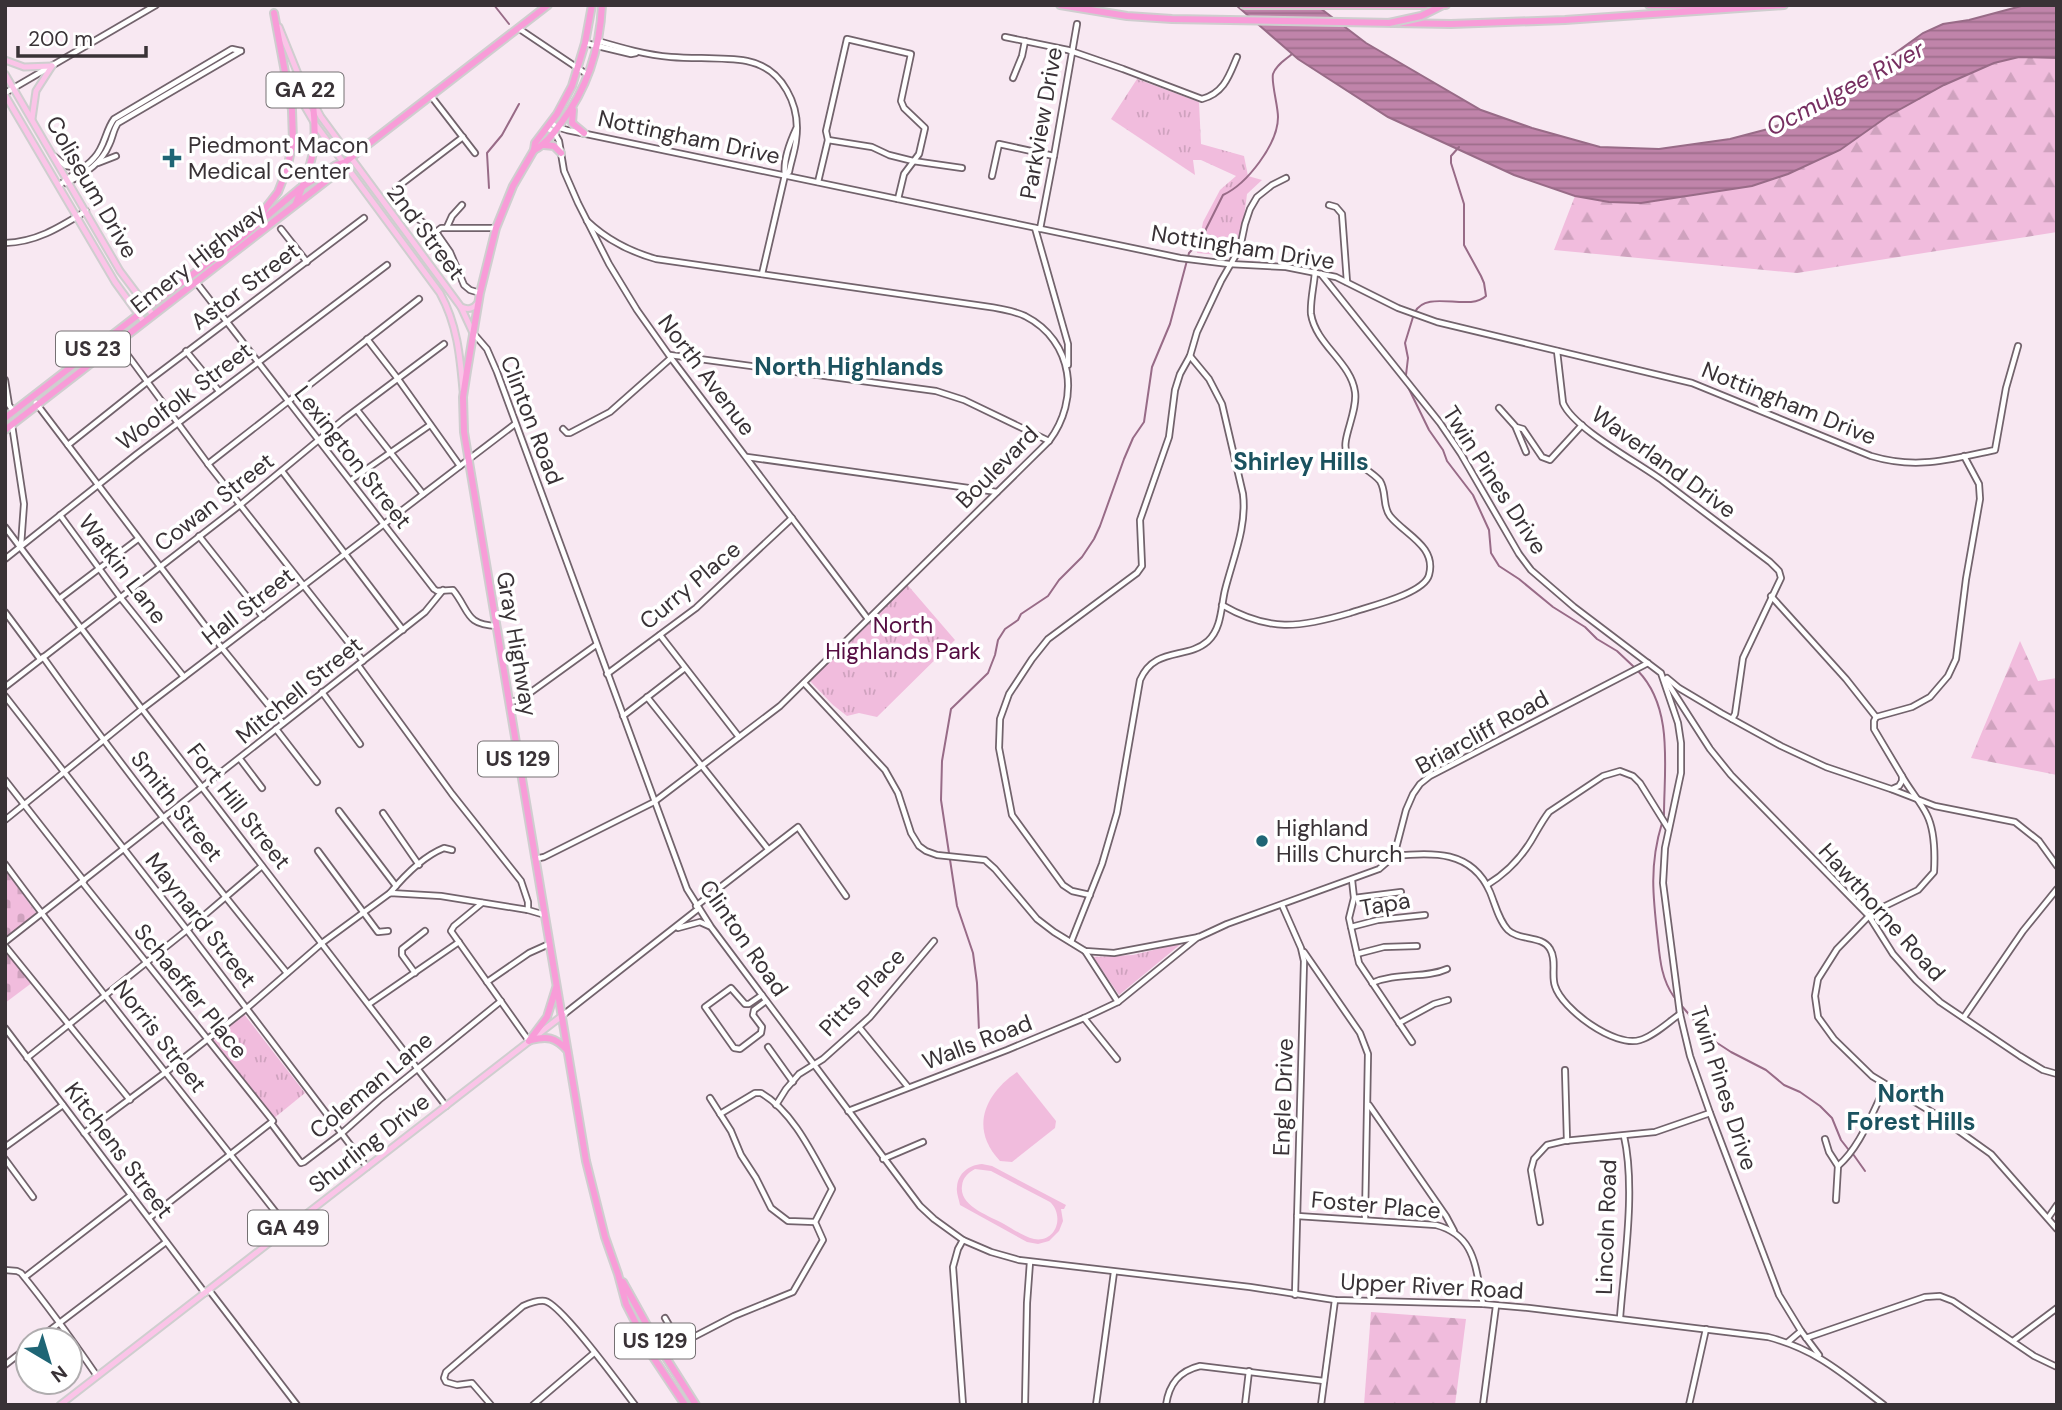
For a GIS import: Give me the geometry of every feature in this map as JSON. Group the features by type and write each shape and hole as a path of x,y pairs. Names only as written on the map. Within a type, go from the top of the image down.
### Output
{"highway":[{"name":"Emery Highway","path":"5,430 548,5"},
{"name":"US 129","path":"534,150 542,146 552,128 578,69 586,43 592,5"},
{"name":"US 129","path":"534,150 535,143 577,99 588,75 597,44 602,5"},
{"path":"1060,5 1127,16 1172,19 1273,23 1451,24 1650,15 1784,5"},
{"path":"1244,5 1445,5"},
{"path":"1389,23 1421,16 1445,5"},
{"path":"1649,5 1758,6"},
{"path":"236,242 278,192 290,156 293,122 273,9"},
{"path":"577,99 571,121 584,133"},
{"path":"295,205 313,160 313,104"},
{"path":"542,146 554,146 561,153"},
{"name":"Gray Highway","path":"534,150 513,186 496,228 478,303 463,397 464,432 578,1118 593,1192 626,1304 657,1365 685,1405"},
{"name":"Emery Highway","path":"5,418 236,242 302,187 347,161"},
{"name":"GA 49","path":"529,1041 547,1017 557,986"},
{"path":"529,1041 555,1038 567,1051"},
{"name":"Gray Highway","path":"618,1274 696,1405"}],"main road":[{"name":"2nd Street","path":"273,9 286,46 313,104 347,161 446,305 456,333 463,397"},
{"path":"5,60 24,67 52,65"},
{"path":"32,119 37,91 52,65"},
{"name":"2nd Street","path":"283,68 315,124 461,307 473,334"},
{"name":"Coliseum Drive","path":"5,74 120,271 153,315"},
{"name":"Coliseum Drive","path":"5,94 115,282 144,322"},
{"path":"461,307 471,308 478,303"},
{"name":"Shurling Drive","path":"60,1405 563,1015"}],"street":[{"path":"5,94 156,5"},
{"name":"Parkview Drive","path":"1037,228 1055,156 1077,24"},
{"path":"518,28 588,75"},
{"path":"1004,37 1068,50 1202,99 1218,92 1237,57"},
{"path":"818,182 828,140 826,131 847,39 911,54 901,102 925,128 919,154 904,174 898,199"},
{"path":"1013,78 1025,41"},
{"path":"586,43 667,57 743,61 763,67 777,77 788,92 796,129 786,159 785,175 762,274"},
{"path":"68,180 93,159 114,119 232,49 241,51 118,123 109,147 97,163"},
{"path":"431,96 475,153"},
{"name":"Nottingham Drive","path":"552,128 1188,259 1286,267 1336,276 1413,315 1692,383 1895,463 1920,464 1995,450 2006,388 2018,346"},
{"name":"North Avenue","path":"552,128 559,141 567,179 609,264 636,310 868,619"},
{"path":"396,188 463,137"},
{"path":"828,140 872,147 913,161 962,168"},
{"path":"992,176 999,144 1055,156"},
{"path":"54,156 66,166 81,168"},
{"path":"59,186 97,163 116,156"},
{"path":"1090,895 1072,891 1063,885 1012,815 999,748 1000,719 1009,694 1048,639 1142,566 1140,520 1169,437 1177,381 1190,356 1197,332 1240,248 1250,209 1257,197 1286,178"},
{"path":"446,228 462,205"},
{"path":"1329,205 1336,207 1342,214 1347,282"},
{"path":"402,207 436,232 450,252 464,285 481,293"},
{"path":"5,243 39,238 86,211"},
{"name":"Astor Street","path":"68,445 186,351 364,218"},
{"name":"Boulevard","path":"535,859 654,802 780,706 1049,441 1060,423 1069,388 1067,367 1059,348 1045,331 1030,319 1012,311 645,256 617,243 587,221"},
{"path":"436,232 440,228 496,228"},
{"path":"1037,228 1068,344 1067,367"},
{"path":"281,229 307,262"},
{"name":"Woolfolk Street","path":"5,559 60,514 387,265"},
{"path":"1222,606 1259,623 1273,625 1308,622 1362,609 1408,592 1422,585 1429,574 1428,558 1421,544 1389,515 1381,483 1346,452 1344,442 1354,416 1356,394 1350,375 1328,348 1311,317 1318,272"},
{"name":"Twin Pines Drive","path":"1318,272 1440,423 1531,570 1574,607 1661,673 1678,723 1681,743 1681,774 1668,828 1663,883 1680,1014 1690,1056 1710,1113 1779,1294 1801,1331 1822,1358"},
{"name":"Lexington Street","path":"196,282 434,589 453,590 478,624 496,626"},
{"path":"208,464 419,299"},
{"name":"Clinton Road","path":"473,334 490,357 684,883 711,927 883,1158 927,1214 963,1240"},
{"path":"367,339 460,466"},
{"path":"118,342 177,424 363,661"},
{"name":"Cowan Street","path":"5,687 444,344"},
{"path":"186,351 219,392"},
{"name":"Waverland Drive","path":"1557,351 1566,410 1582,425 1661,480 1779,571 1781,578 1771,596"},
{"path":"1071,942 1102,864 1117,813 1137,692 1143,673 1161,657 1195,648 1208,641 1216,629 1240,537 1244,504 1222,404 1209,379 1190,356"},
{"path":"563,429 570,433 610,412 670,357 936,391 964,400 1049,441"},
{"path":"5,380 9,405 13,411"},
{"path":"31,397 222,648 283,723"},
{"path":"1499,408 1516,427 1526,452"},
{"path":"357,410 423,494"},
{"name":"Hall Street","path":"5,820 142,709 515,424"},
{"path":"12,425 24,505 21,546"},
{"path":"351,480 430,425"},
{"path":"1516,427 1523,429 1542,457 1550,460 1582,425"},
{"path":"1876,717 1912,707 1930,697 1948,676 1956,659 1980,499 1979,484 1964,456"},
{"path":"746,457 997,492"},
{"path":"282,471 402,630"},
{"name":"Watkin Lane","path":"60,514 120,597 184,677"},
{"name":"Curry Place","path":"607,674 696,608 792,518"},
{"path":"12,535 21,526"},
{"name":"Fort Hill Street","path":"5,527 446,1106"},
{"path":"199,536 263,617"},
{"path":"59,599 138,539"},
{"name":"Mitchell Street","path":"5,944 425,612 443,590"},
{"path":"1732,719 1743,658 1771,596 1838,670 1876,717"},
{"name":"Smith Street","path":"5,612 287,973"},
{"path":"660,635 739,737"},
{"path":"509,702 520,699 596,645"},
{"name":"Briarcliff Road","path":"1394,856 1413,794 1430,776 1648,663"},
{"path":"358,666 452,794 521,881 528,910"},
{"path":"622,716 685,667"},
{"path":"1661,673 1679,688 1732,719 1826,767 1919,801 2015,822 2039,841 2057,866"},
{"name":"Hawthorne Road","path":"1661,673 1710,749 1731,775 1869,916 1893,954 1916,981 1940,1002 2043,1070 2057,1074"},
{"path":"804,683 885,770 895,787 915,841 926,851 937,855 980,858 990,864 1037,919 1085,951 1118,1002"},
{"path":"321,692 360,744"},
{"name":"Maynard Street","path":"5,696 367,1167"},
{"path":"647,697 768,849"},
{"path":"1876,717 1874,729 1927,813 1933,833 1934,872 1917,890 1869,916 1851,932 1828,961 1818,979 1815,996 1818,1017 1824,1027 1862,1067 1886,1086 1935,1114 1991,1154 2057,1229"},
{"path":"276,729 317,782"},
{"path":"240,759 262,788"},
{"path":"1487,885 1522,855 1549,812 1608,774 1625,772 1640,783 1668,828"},
{"path":"1891,789 1899,786 1902,775"},
{"name":"Schaeffer Place","path":"5,779 272,1122"},
{"path":"338,811 396,886"},
{"path":"383,813 419,865"},
{"name":"Shurling Drive","path":"563,1015 797,827 846,896"},
{"path":"83,1133 130,1100 247,1008 322,943 390,893 419,865 442,848 452,850"},
{"path":"318,851 378,932 388,931"},
{"path":"1085,951 1125,952 1199,936 1379,869 1394,856 1427,853 1448,856 1471,867 1487,885 1507,929 1516,935 1542,942 1549,948 1553,956 1555,988 1593,1027 1618,1040 1636,1041 1649,1036 1680,1014"},
{"name":"Norris Street","path":"5,864 59,938 288,1228"},
{"path":"27,1058 187,930 262,866"},
{"path":"1352,880 1354,898 1350,916 1359,963 1412,1042"},
{"path":"1964,1017 2023,931 2057,888"},
{"path":"1354,898 1401,892"},
{"path":"390,893 441,896 545,915"},
{"path":"483,902 452,928 453,934 529,1041"},
{"name":"Engle Drive","path":"1282,905 1304,961 1295,1295"},
{"name":"Tapa","path":"1351,927 1378,920 1424,915"},
{"path":"670,931 700,922 711,927"},
{"path":"415,973 402,955 402,949 425,931"},
{"name":"Walls Road","path":"848,1111 1084,1018 1118,1002 1199,936"},
{"name":"Pitts Place","path":"776,1105 799,1074 814,1065 870,1017 933,941"},
{"path":"369,1004 459,942"},
{"path":"5,944 130,1100"},
{"path":"487,982 529,953 549,944"},
{"path":"1357,954 1384,947 1417,946"},
{"path":"1301,948 1365,1042 1369,1063 1365,1220"},
{"path":"1372,983 1393,976 1447,970"},
{"path":"732,988 745,1004 762,1027 761,1033 737,1049 705,1007 732,988"},
{"path":"745,1004 762,995"},
{"path":"1399,1023 1434,1004 1448,1000"},
{"path":"753,1015 754,1010 766,1001"},
{"name":"Coleman Lane","path":"272,1122 302,1163 501,1002"},
{"path":"1084,1018 1117,1059"},
{"path":"859,1027 908,1087"},
{"name":"Kitchens Street","path":"5,1028 166,1242 297,1405"},
{"path":"768,1047 793,1082"},
{"path":"1565,1070 1567,1141"},
{"path":"1838,1166 1856,1144 1886,1086"},
{"path":"720,1114 758,1092 776,1105 802,1134 832,1189 815,1222"},
{"path":"710,1098 731,1131 741,1156 771,1208 788,1221 815,1222"},
{"path":"5,1147 63,1105"},
{"path":"1368,1105 1454,1231"},
{"path":"1540,1222 1532,1164 1537,1154 1547,1145 1668,1129 1710,1113"},
{"path":"149,1218 272,1122"},
{"name":"Lincoln Road","path":"1620,1318 1628,1201 1628,1161 1624,1136"},
{"path":"1825,1139 1838,1166 1836,1200"},
{"path":"883,1158 923,1142"},
{"path":"6,1162 33,1197"},
{"path":"25,1277 131,1195"},
{"path":"2047,1219 2057,1205"},
{"name":"Foster Place","path":"1297,1216 1436,1225 1454,1231 1466,1242 1472,1254 1483,1304"},
{"path":"665,1318 680,1344 793,1292 823,1240 815,1222"},
{"path":"963,1240 953,1267 963,1405"},
{"name":"Upper River Road","path":"963,1240 997,1255 1030,1262 1250,1287 1335,1300 1483,1304 1761,1336 1787,1342 1822,1358 1884,1405"},
{"path":"56,1326 166,1242"},
{"path":"1025,1405 1030,1262"},
{"path":"5,1270 17,1271 25,1277 42,1302 61,1322 97,1376"},
{"path":"1096,1405 1114,1272"},
{"path":"1806,1338 1915,1300 1944,1297 2034,1356 2057,1367"},
{"path":"1321,1405 1335,1300"},
{"path":"491,1405 472,1383 451,1384 444,1378 446,1372 523,1306 544,1301 570,1323 635,1405"},
{"path":"1483,1405 1496,1306"},
{"path":"2013,1340 2057,1308"},
{"path":"1689,1405 1706,1329"},
{"path":"1787,1342 1801,1331"},
{"path":"533,1405 594,1353"},
{"path":"1166,1405 1167,1395 1174,1382 1190,1369 1200,1366 1324,1381"},
{"path":"1245,1405 1249,1371"}],"green space":[{"path":"2019,57 2057,58 2057,232 1797,273 1554,250 1575,196 1609,202 1752,186 1840,150 1888,116 1944,85 1994,63"},
{"path":"1137,79 1199,102 1201,144 1244,156 1248,176 1262,180 1247,194 1239,257 1197,253 1203,222 1220,190 1236,176 1201,160 1193,160 1195,175 1111,119"},
{"name":"North Highlands Park","path":"905,582 955,640 877,717 859,713 847,716 810,681"},
{"path":"2020,641 2038,681 2057,678 2057,775 1971,758"},
{"path":"5,870 37,914 5,939"},
{"path":"1182,943 1119,995 1093,957 1133,955"},
{"path":"5,950 33,982 5,1003"},
{"path":"244,1014 305,1093 273,1119 210,1041"},
{"path":"1017,1072 1056,1121 1055,1128 1012,1162 1000,1161 985,1136 985,1112 996,1091"},
{"path":"977,1165 992,1166 1066,1205 1061,1209 1063,1221 1059,1231 1049,1241 1038,1244 1027,1242 960,1205 958,1182 965,1171","holes":["975,1169 991,1171 1050,1202 1057,1214 1053,1233 1042,1239 1030,1238 970,1205 962,1193 965,1178"]},
{"path":"1371,1312 1466,1319 1455,1405 1364,1405"}],"shaded area":[{"path":"1236,5 1316,5 1366,43 1481,110 1600,147 1659,149 1730,139 1768,129 1798,118 1852,84 1923,33 1943,24 2025,5 2057,5 2057,58 2019,57 1994,63 1944,85 1888,116 1840,150 1788,174 1752,186 1641,203 1609,202 1575,196 1514,175 1388,117 1298,59"}],"waterway":[{"path":"494,5 509,24"},
{"path":"979,1031 973,953 957,906 941,800 942,761 951,709 988,673 998,640 1005,629 1018,620 1021,614 1048,596 1094,539 1124,459 1144,422 1152,367 1170,324 1189,253 1204,237 1223,195 1242,182 1267,151 1277,128 1278,117 1273,74 1278,65 1292,54"},
{"path":"489,188 487,153 502,135 519,104"},
{"path":"1415,312 1421,305 1429,302 1469,302 1486,296 1481,276 1464,245 1464,204 1451,163 1451,156 1459,147"},
{"path":"1406,375 1408,358 1405,343 1413,317"},
{"path":"1407,385 1447,461 1473,495 1489,530 1491,553 1499,566 1553,607 1585,627 1634,667"},
{"path":"1638,671 1657,702 1662,720 1665,759 1664,815"},
{"path":"1662,823 1655,853 1654,896 1661,963 1664,977 1674,997"},
{"path":"1681,1005 1708,1037 1766,1070 1784,1085 1820,1106 1832,1118 1848,1149"},
{"path":"1853,1154 1865,1171"}],"place":[{"name":"Piedmont Macon Medical Center","path":"172,158"},
{"name":"Highland Hills Church","path":"1262,841"}],"district":[{"name":"North Highlands","path":"849,366"},
{"name":"Shirley Hills","path":"1301,461"},
{"name":"North Forest Hills","path":"1911,1107"}],"water label":[{"name":"Ocmulgee River","path":"1845,88"}]}
